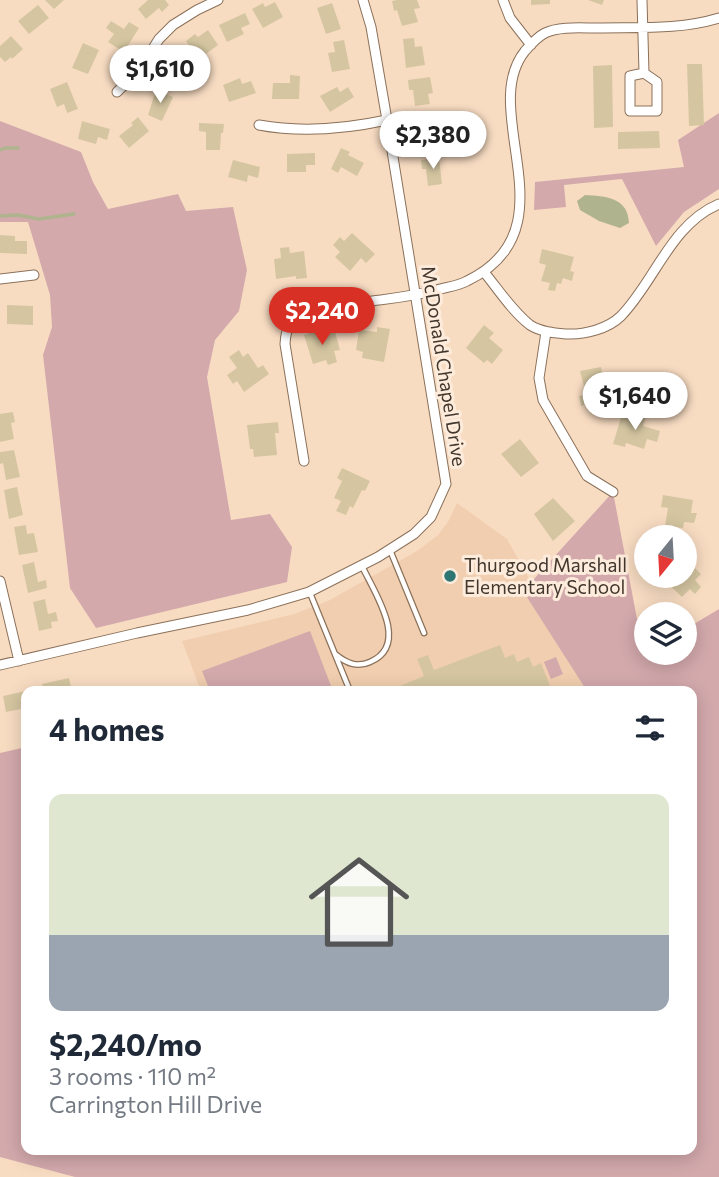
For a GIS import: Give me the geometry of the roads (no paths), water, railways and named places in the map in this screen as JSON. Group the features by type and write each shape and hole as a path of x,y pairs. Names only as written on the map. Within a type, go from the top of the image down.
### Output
{"street":[{"path":"117,92 140,69 159,39 173,25 218,0"},
{"name":"McDonald Chapel Drive","path":"0,665 248,610 309,592 390,550 414,534 431,517 446,484 387,120 371,27 363,0"},
{"path":"503,0 510,18 531,45"},
{"path":"642,0 644,73"},
{"path":"304,461 285,344 291,320 310,307 415,295 465,283 484,272 505,249 515,229 521,191 511,106 512,77 517,62 531,45 546,32 574,28 685,25 719,18"},
{"path":"644,73 657,82 657,111 630,111 630,76 644,73"},
{"path":"259,125 283,130 315,130 387,120"},
{"path":"484,272 531,325 546,332 575,334 600,328 620,317 680,236 697,218 719,204"},
{"path":"0,279 34,275"},
{"path":"546,332 539,378 542,400 586,477 612,492"},
{"path":"0,581 19,661"}],"lane":[{"path":"390,550 424,633"},
{"path":"335,654 352,664 368,664 378,659 390,641 388,622 362,566"},
{"path":"309,592 349,686"}],"waterway":[{"path":"0,150 18,148"},
{"path":"0,216 18,215 39,219 74,214"}],"place":[{"name":"Thurgood Marshall Elementary School","path":"450,576"}]}
